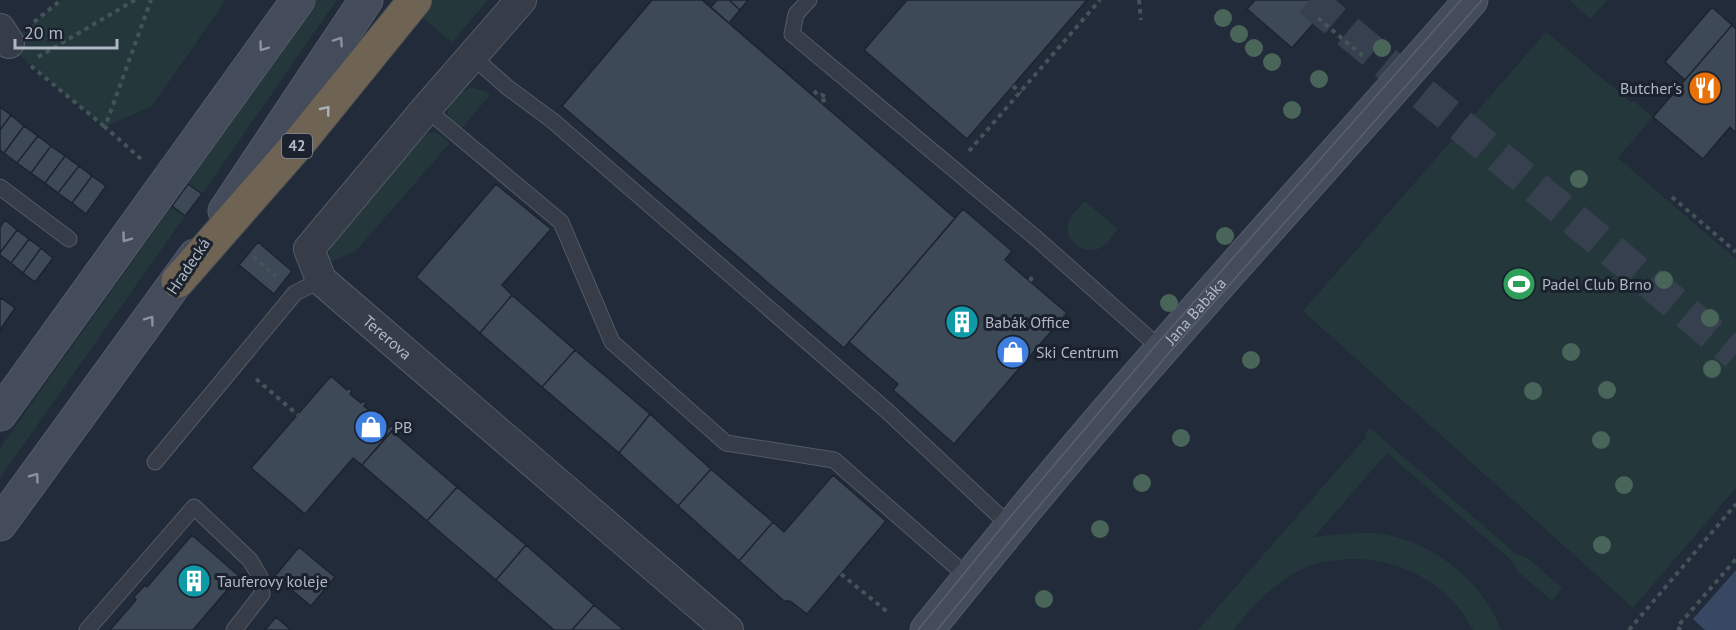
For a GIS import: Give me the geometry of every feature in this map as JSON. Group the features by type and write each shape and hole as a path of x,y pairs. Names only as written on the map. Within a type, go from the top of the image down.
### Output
{"highway":[{"name":"42","path":"178,281 299,143 415,0"}],"main road":[{"path":"0,414 298,0"},
{"name":"Hradecká","path":"0,524 178,281 366,0"},
{"name":"Jana Babáka","path":"927,630 1161,349 1472,0"}],"street":[{"name":"Tererova","path":"521,0 309,249 321,279 728,630"}],"lane":[{"path":"809,0 796,14 792,34 1043,245 1161,349"},
{"path":"472,56 507,87 553,122 886,410 1011,527"},
{"path":"426,109 561,222 612,342 726,443 834,460 969,578"},
{"path":"0,187 69,239"},
{"path":"155,462 295,293 321,279"},
{"path":"87,630 195,507 250,560 260,577 262,594 234,630"}],"path":[{"path":"135,0 28,63 141,159"},
{"path":"105,127 150,0"},
{"path":"960,144 969,152 1100,0"},
{"path":"1139,0 1141,20"},
{"path":"1318,18 1364,57"},
{"path":"1013,86 1021,93"},
{"path":"814,91 819,96 826,97 826,100 819,100"},
{"path":"1672,197 1736,252"},
{"path":"253,257 283,283"},
{"path":"237,363 298,415"},
{"path":"1629,630 1736,504"},
{"path":"1681,630 1677,627 1736,559"},
{"path":"841,574 890,614"}],"shaded area":[{"path":"61,0 226,0 152,106 105,127 28,63 9,43"},
{"path":"316,0 337,0 202,194 188,184"},
{"path":"434,0 488,0 452,42 421,17"},
{"path":"1569,0 1607,0 1591,19"},
{"name":"Padel Club Brno","path":"1546,32 1631,102 1634,101 1653,117 1618,158 1736,259 1736,488 1633,608 1303,311"},
{"path":"471,87 490,95 461,129 447,112 456,97"},
{"path":"432,132 450,143 355,252 327,263 332,243 339,232 427,134"},
{"path":"1085,201 1118,229 1107,243 1098,249 1080,248 1072,241 1067,230 1075,211"},
{"path":"172,206 185,216 0,478 0,448"},
{"path":"1370,428 1516,554 1529,559 1562,588 1552,601 1518,572 1511,560 1387,453 1314,537 1374,533 1414,543 1433,552 1467,578 1481,594 1501,630 1473,630 1462,612 1448,596 1413,573 1373,560 1352,559 1317,563 1297,572 1267,594 1233,630 1198,630 1367,436 1365,434"}],"water":[{"path":"1736,570 1736,630 1705,630 1693,619"}],"building":[{"path":"652,0 702,0 955,218 844,348 562,106"},
{"path":"717,0 729,0 740,10 729,23 711,7"},
{"path":"729,0 748,0 740,10"},
{"path":"907,0 1087,0 967,139 864,50"},
{"path":"1255,0 1334,0 1292,48 1247,9"},
{"path":"1712,7 1732,25 1685,80 1665,62"},
{"path":"1732,25 1736,29 1736,133 1730,127 1703,159 1653,117"},
{"path":"0,107 11,115 0,130"},
{"path":"11,115 24,126 4,153 0,150 0,130"},
{"path":"24,126 38,136 17,163 4,153"},
{"path":"38,136 51,146 31,173 17,163"},
{"path":"51,146 65,156 45,183 31,173"},
{"path":"65,156 79,166 58,193 45,183"},
{"path":"79,166 92,176 72,203 58,193"},
{"path":"92,176 106,186 86,214 72,203"},
{"path":"188,184 202,194 185,216 172,206"},
{"path":"496,184 551,229 502,285 512,295 480,333 416,277"},
{"name":"Babák Office","path":"963,209 1012,251 1005,260 1067,313 954,444 893,390 898,384 849,342"},
{"path":"5,220 17,230 0,253 0,227"},
{"path":"17,230 29,239 11,263 0,253"},
{"path":"29,239 41,248 23,273 11,263"},
{"path":"258,242 292,271 274,294 239,265"},
{"path":"41,248 53,258 35,282 23,273"},
{"path":"512,295 575,350 542,387 480,333"},
{"path":"1,298 15,308 0,330 0,300"},
{"path":"575,350 650,414 619,453 542,387"},
{"path":"331,376 347,390 349,388 352,391 350,394 361,403 363,401 366,403 364,406 375,415 377,413 380,416 378,418 389,428 391,425 394,428 362,465 353,458 305,514 251,468"},
{"path":"650,414 711,469 678,506 619,453"},
{"path":"392,431 457,487 427,521 362,465"},
{"path":"711,469 773,522 739,561 678,506"},
{"path":"833,475 886,521 807,614 790,601 784,601 739,561 773,522 784,532"},
{"path":"457,487 526,545 496,580 427,521"},
{"name":"Tauferovy koleje","path":"192,535 239,576 193,630 110,630 136,600 134,597 145,585 147,587"},
{"path":"526,545 594,605 572,630 554,630 496,580"},
{"path":"299,547 335,577 311,606 275,576"},
{"path":"594,605 624,630 572,630"},
{"path":"276,617 291,630 265,630"}],"tunnel":[{"path":"1310,0 1736,354"}],"tram line":[{"path":"918,630 1156,345 1461,0"},
{"path":"937,630 1168,354 1482,0"}],"place":[{"name":"Butcher's","path":"1705,88"},
{"name":"Padel Club Brno","path":"1519,284"},
{"name":"Babák Office","path":"962,322"},
{"name":"Ski Centrum","path":"1013,352"},
{"name":"PB","path":"371,427"},
{"name":"Tauferovy koleje","path":"194,581"}]}
